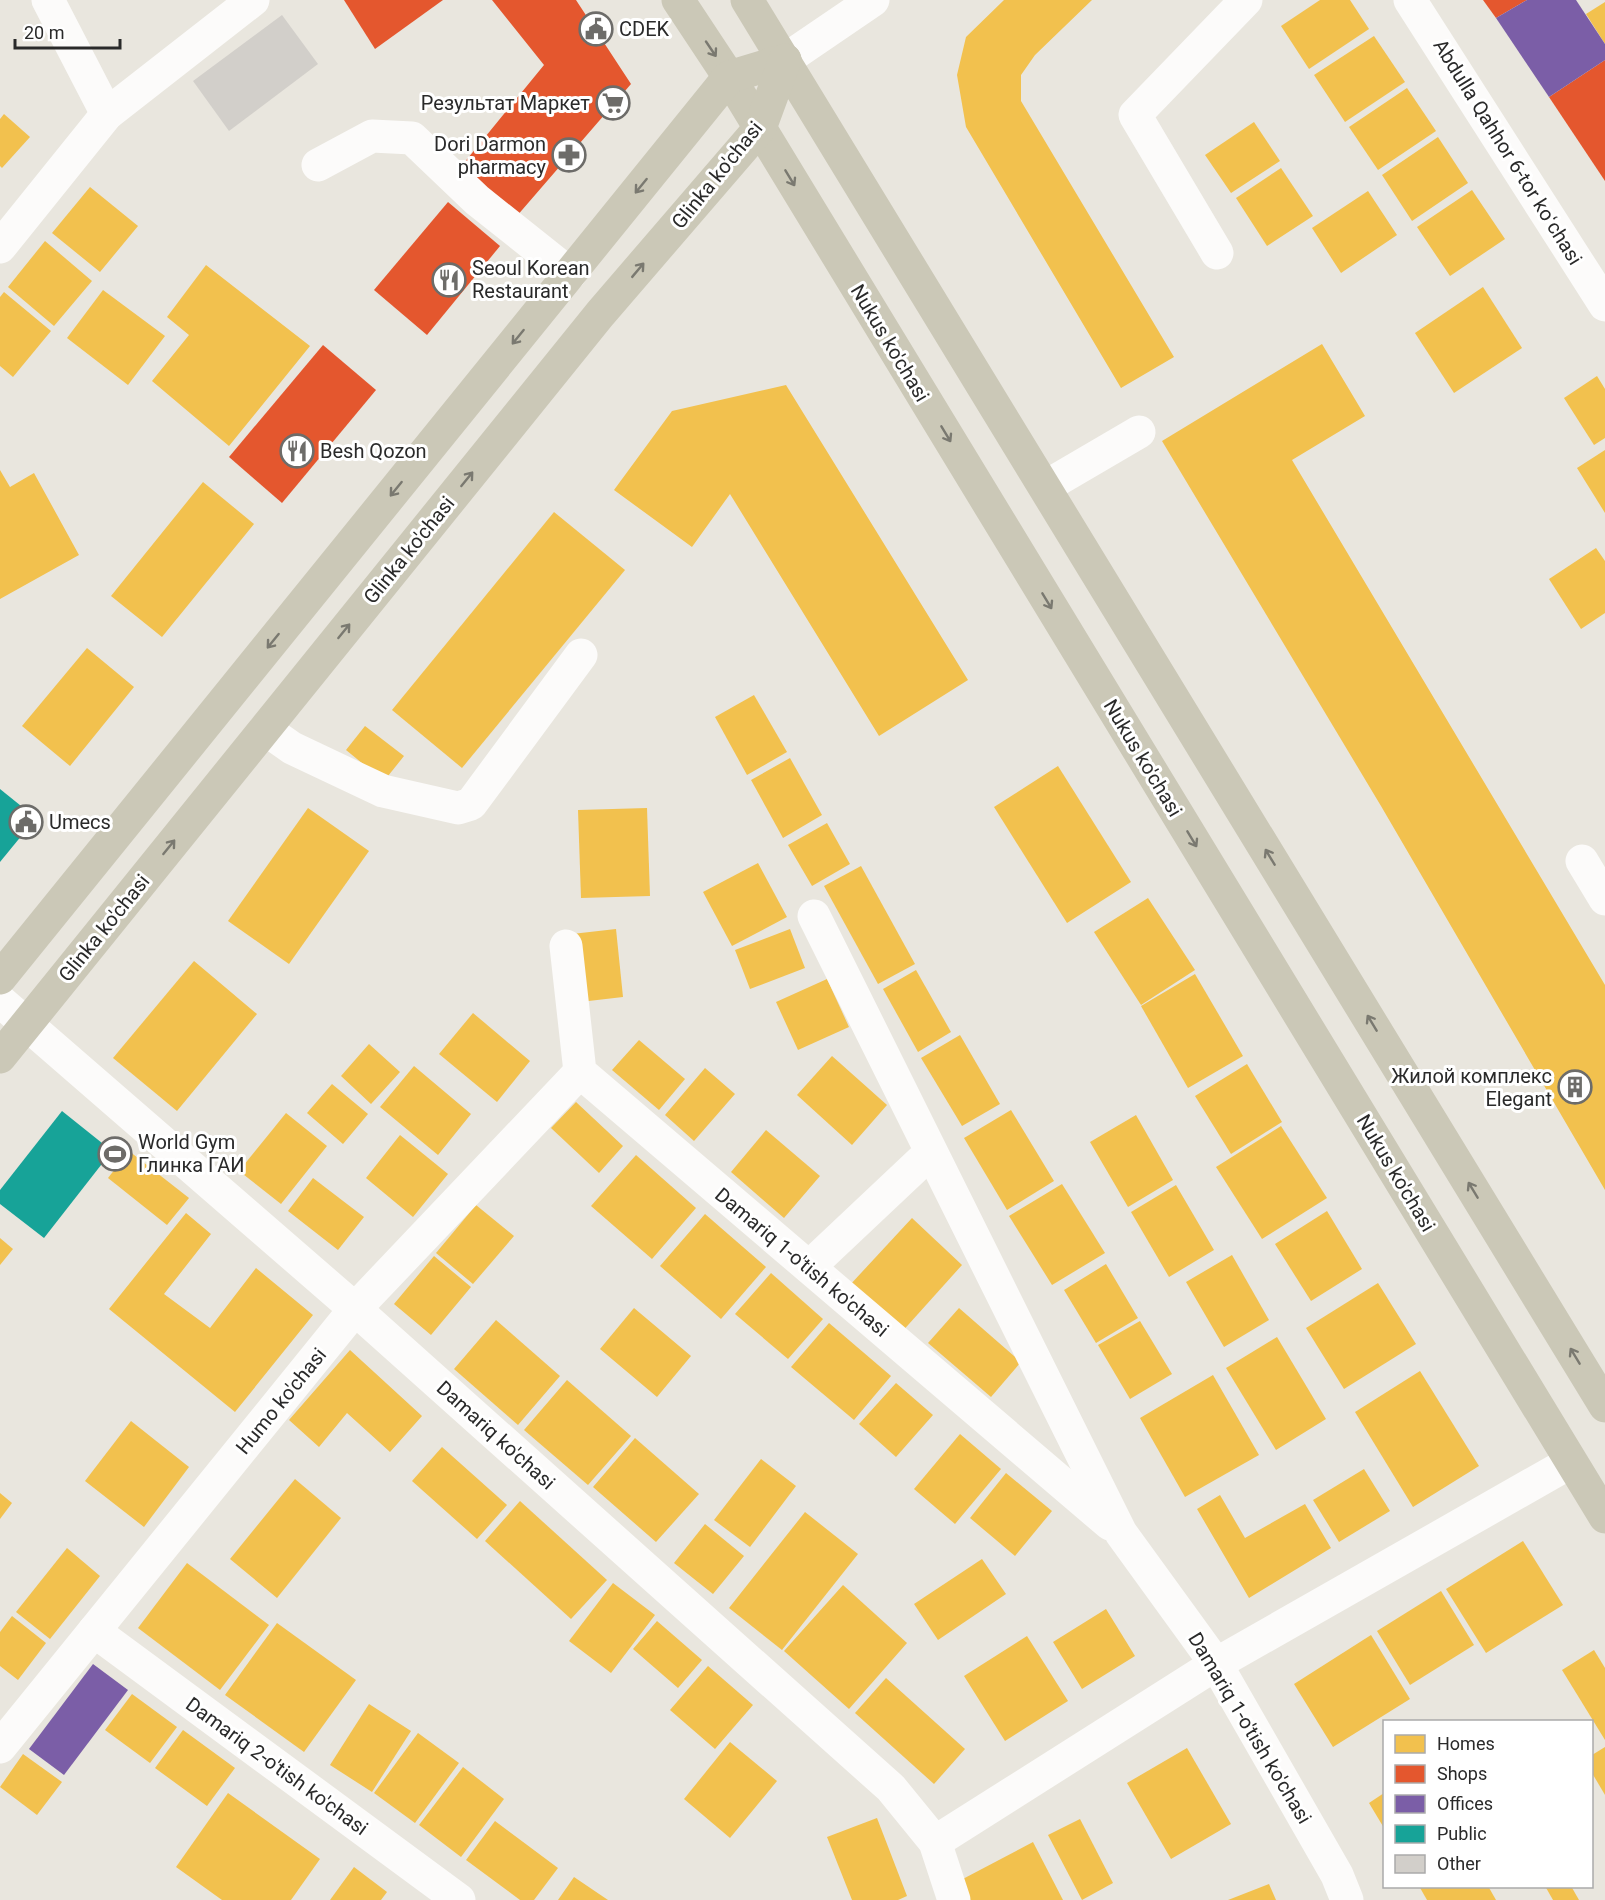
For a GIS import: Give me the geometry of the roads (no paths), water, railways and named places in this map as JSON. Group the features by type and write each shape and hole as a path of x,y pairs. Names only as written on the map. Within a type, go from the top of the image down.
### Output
{"main road":[{"name":"Nukus ko'chasi","path":"678,0 729,77 1605,1517"},
{"path":"747,0 1605,1406"},
{"path":"0,978 729,77 785,60"},
{"name":"Glinka ko'chasi","path":"0,1057 600,314 760,128 785,60"}],"street":[{"path":"48,0 107,114"},
{"path":"0,247 107,114 253,0"},
{"path":"785,60 873,0"},
{"path":"1217,253 1135,116 1246,0"},
{"name":"Abdulla Qahhor 6-tor koʻchasi","path":"1410,0 1605,305"},
{"path":"318,165 372,136 412,138 477,200 570,274"},
{"path":"1045,487 1139,432"},
{"path":"265,729 292,748 383,791 458,808 471,804 581,655"},
{"path":"1582,861 1605,899"},
{"name":"Damariq 1-o'tish ko'chasi","path":"814,916 1120,1533 1216,1664 1337,1875 1347,1900"},
{"path":"566,946 580,1072"},
{"name":"Damariq ko'chasi","path":"0,1001 355,1309 891,1788 934,1842 954,1900"},
{"name":"Damariq 1-o'tish ko'chasi","path":"580,1072 1120,1533"},
{"name":"Humo ko'chasi","path":"0,1747 355,1309 580,1072"},
{"path":"808,1267 931,1152"},
{"path":"934,1842 1216,1664 1571,1462"},
{"name":"Damariq 2-o'tish ko'chasi","path":"94,1631 459,1900"}],"place":[{"name":"CDEK","path":"596,29"},
{"name":"Результат Маркет","path":"613,103"},
{"name":"Dori Darmon pharmacy","path":"569,155"},
{"name":"Seoul Korean Restaurant","path":"449,280"},
{"name":"Besh Qozon","path":"297,451"},
{"name":"Umecs","path":"26,822"},
{"name":"Жилой комплекс Elegant","path":"1575,1087"},
{"name":"World Gym Глинка ГАИ","path":"115,1154"}]}
